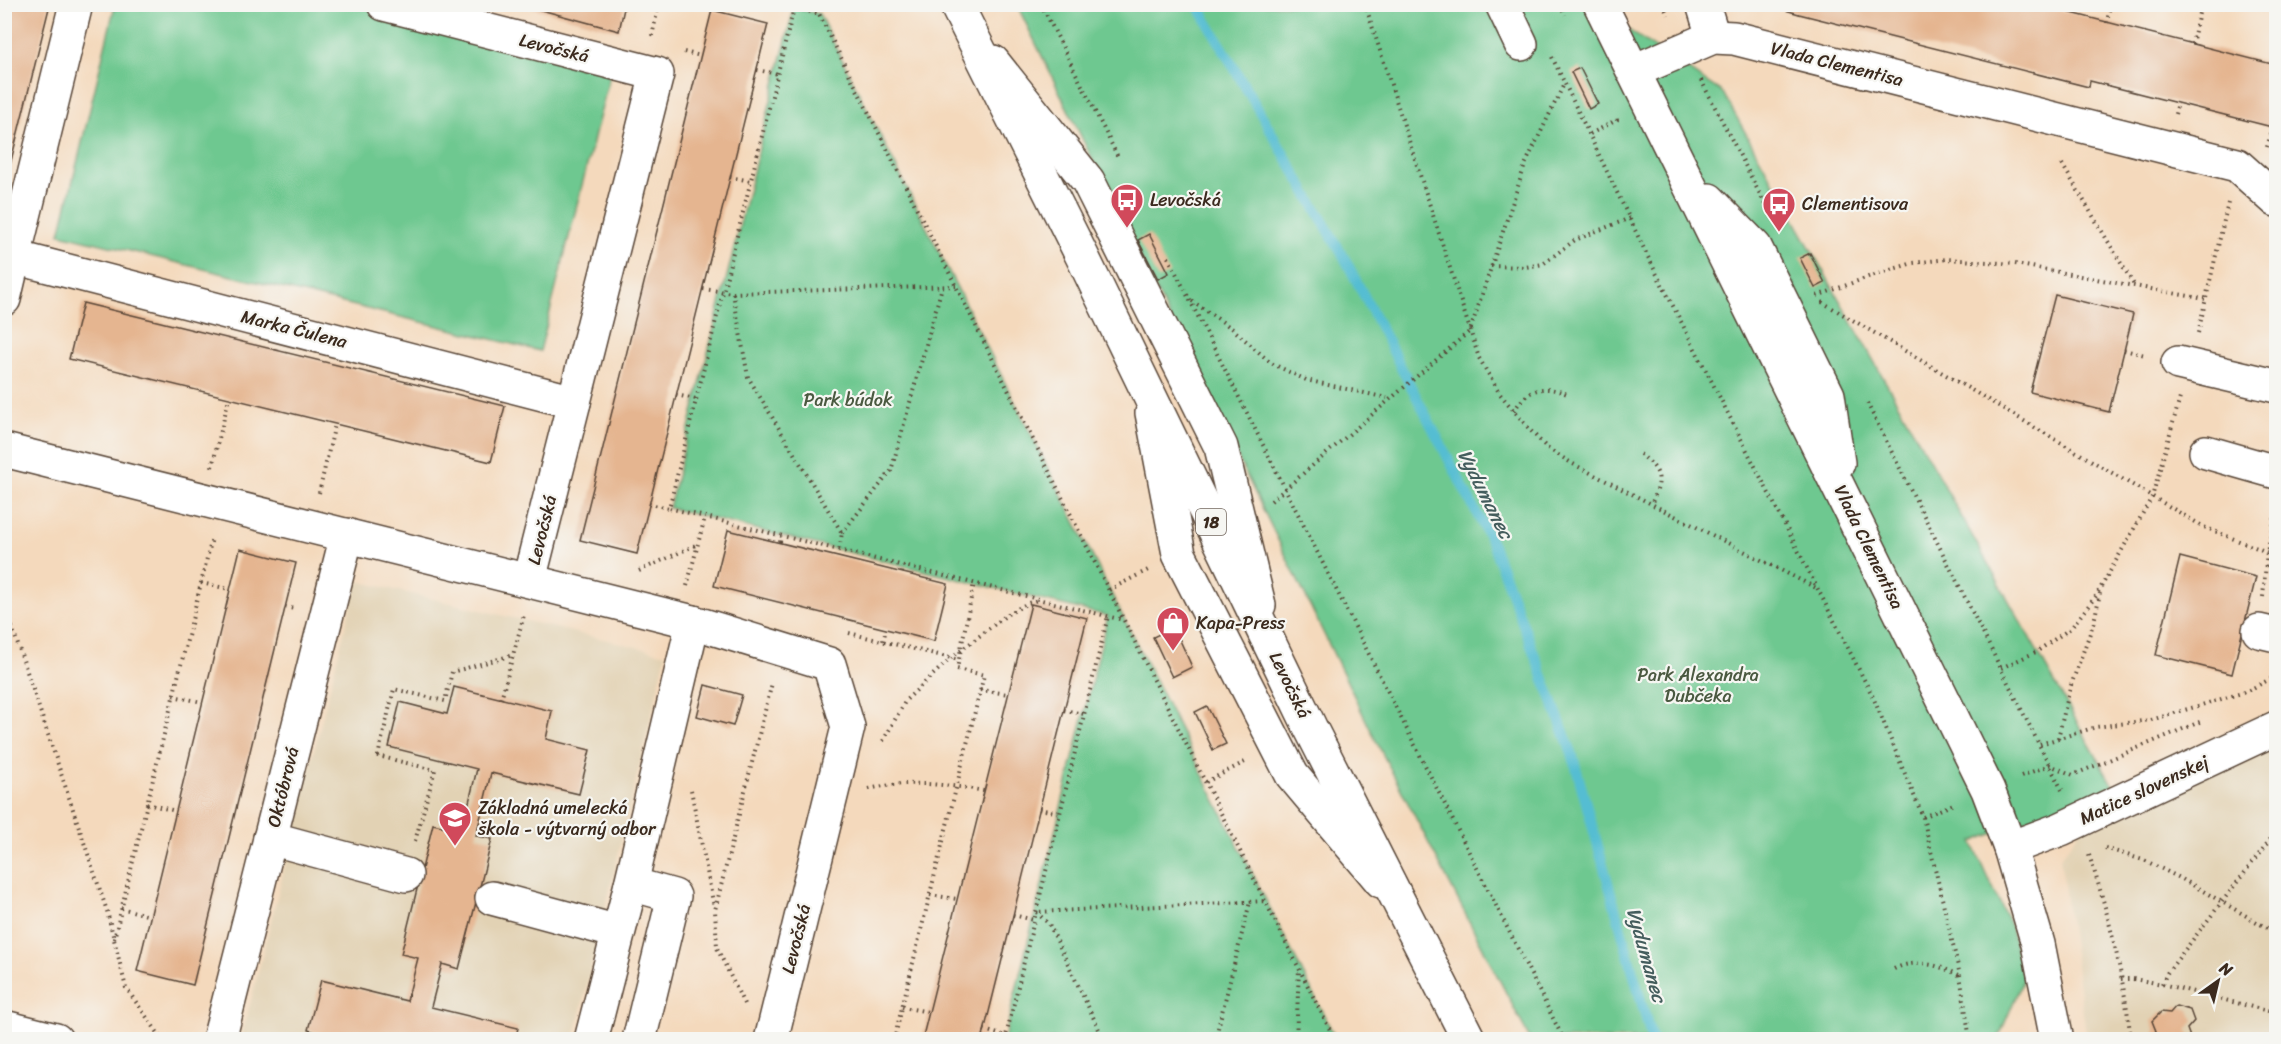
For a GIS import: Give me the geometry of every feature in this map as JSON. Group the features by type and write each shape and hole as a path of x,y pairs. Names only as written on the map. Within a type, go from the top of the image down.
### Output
{"street":[{"path":"4,299 76,4"},
{"name":"Levočská","path":"384,4 657,74 529,580 686,620 829,664 848,728 771,1040"},
{"name":"Levočská","path":"956,4 1148,390 1266,636 1469,1040"},
{"path":"1502,4 1536,48"},
{"name":"Vlada Clementisa","path":"1600,4 1988,790 2010,848 2038,944 2057,1040"},
{"path":"1703,4 1713,37"},
{"path":"1572,14 1625,106 1682,168"},
{"path":"972,36 1088,181 1221,447 1266,636"},
{"name":"Vlada Clementisa","path":"1634,71 1713,37 1734,38 2237,165 2277,200"},
{"name":"Marka Čulena","path":"14,257 574,402"},
{"path":"2185,364 2277,386"},
{"path":"1148,390 1179,554 1292,776 1398,901"},
{"path":"4,450 529,580"},
{"path":"2206,452 2277,472"},
{"name":"Októbrová","path":"219,1040 347,535"},
{"path":"591,1040 631,884 686,620"},
{"name":"Matice slovenskej","path":"2010,848 2078,821 2277,728"},
{"path":"270,838 406,875"},
{"path":"631,884 675,896 639,1040"},
{"path":"492,898 618,932"},
{"path":"4,1027 56,1040"}],"path":[{"path":"780,4 819,14"},
{"path":"814,4 1335,1040"},
{"path":"1041,4 1122,165"},
{"path":"1365,4 1470,331 1483,366 1514,411 1547,448 1572,464 1817,588"},
{"path":"1560,4 1572,14"},
{"path":"2107,23 2110,4"},
{"path":"2192,44 2201,4"},
{"path":"669,508 794,8"},
{"path":"1536,48 1565,83 1630,218 1873,697 1923,816 1960,975 1970,1040"},
{"path":"757,70 778,74"},
{"path":"1191,300 1233,328 1271,363 1306,380 1388,399 1470,331 1525,165 1565,83"},
{"path":"1590,135 1617,120 1612,110"},
{"path":"2266,150 2272,127"},
{"path":"2062,164 2134,285"},
{"path":"2001,668 2036,652 2071,628 2101,587 2152,497 2177,407 2185,364 2205,299 2237,165"},
{"path":"730,177 751,181"},
{"path":"1491,266 1526,267 1543,264 1575,240 1630,218"},
{"path":"1164,249 1564,1040"},
{"path":"2205,299 2015,264 1947,259 1913,263 1813,297 2204,527 2267,552"},
{"path":"703,290 734,293 956,286"},
{"path":"838,550 842,533 891,471 942,287"},
{"path":"734,293 748,377 842,533"},
{"path":"1514,411 1524,397 1535,390 1548,388 1567,394"},
{"path":"676,395 696,399"},
{"path":"210,476 229,398"},
{"path":"317,502 335,424"},
{"path":"1640,454 1653,465 1660,478 1658,491 1651,504"},
{"path":"649,504 1124,620"},
{"path":"2268,633 2267,552 2277,512"},
{"path":"686,620 698,544 705,517"},
{"path":"780,542 781,536"},
{"path":"114,939 212,537"},
{"path":"635,573 698,544"},
{"path":"902,573 903,566"},
{"path":"201,583 229,590"},
{"path":"894,1040 984,675 957,669 974,584"},
{"path":"2057,739 2070,688 2094,622 2101,587"},
{"path":"878,751 906,700 961,651 1008,614 1028,603 1040,600"},
{"path":"501,699 525,613"},
{"path":"8,615 107,911 126,987 163,1040"},
{"path":"984,1030 1005,1038 1108,616"},
{"path":"883,641 886,629"},
{"path":"406,875 435,770 378,756 394,689 445,701 452,672 513,655"},
{"path":"2131,1040 2127,1008 2100,888 2078,821 2040,744 2096,727 2151,720 2245,692 2277,676"},
{"path":"714,910 773,679"},
{"path":"981,690 1008,694"},
{"path":"173,696 202,702"},
{"path":"1064,710 1084,714"},
{"path":"1923,816 2050,765 2073,775 2208,718"},
{"path":"690,783 714,910 717,948 746,1009"},
{"path":"831,798 890,784 957,786 984,791"},
{"path":"147,804 176,811"},
{"path":"1039,809 1060,813"},
{"path":"2162,984 2167,973 2277,832"},
{"path":"2104,848 2146,861 2277,933"},
{"path":"930,895 957,899"},
{"path":"1036,912 1266,901"},
{"path":"1215,1040 1250,902"},
{"path":"122,908 150,916"},
{"path":"1036,912 1049,924 1104,1040"},
{"path":"1013,915 1034,920"},
{"path":"1894,969 1911,963 1923,963 1936,965 1960,975"},
{"path":"1296,1040 1299,968"},
{"path":"2121,980 2133,979 2162,984 2277,1013"},
{"path":"902,1007 929,1012"}],"shaded area":[{"name":"Základná umelecká škola - výtvarný odbor","path":"357,581 666,654 574,1039 241,1040"},
{"path":"2276,718 2276,1039 2087,1039 2060,858 2113,786"}],"green space":[{"path":"115,5 354,5 611,71 540,351 60,234"},
{"name":"Park Alexandra Dubčeka","path":"1017,5 1603,5 1609,17 1723,93 2113,786 1972,842 2011,927 2023,980 1998,1039 1530,1039 1379,747"},
{"name":"Park búdok","path":"794,8 819,14 1336,1039 1004,1039 1108,616 669,508"}],"building":[{"path":"4,4 50,4 5,185 4,185"},
{"path":"519,4 625,4 619,31"},
{"path":"1786,4 2036,4 2276,65 2276,128 2090,81 2089,87 1799,14 1785,10"},
{"path":"712,10 768,24 637,554 580,540"},
{"path":"1580,68 1598,104 1589,109 1571,72"},
{"path":"1149,234 1169,273 1158,279 1138,240"},
{"path":"1810,253 1825,283 1815,288 1800,258"},
{"path":"2055,295 2133,314 2109,412 2030,392"},
{"path":"83,303 505,406 491,462 69,359"},
{"path":"728,530 948,584 934,641 714,586"},
{"path":"240,549 296,563 193,985 137,971"},
{"path":"2180,557 2256,577 2232,674 2156,655"},
{"path":"1031,604 1087,618 982,1040 922,1040"},
{"name":"Kapa-Press","path":"1174,627 1192,667 1172,677 1153,637"},
{"path":"705,685 742,695 733,726 697,716"},
{"path":"454,687 552,711 546,739 590,750 579,794 491,773 476,836 492,839 459,969 442,964 431,1007 518,1028 515,1040 362,1040 339,1034 338,1038 308,1030 321,980 407,1001 418,958 401,954 433,824 462,831 477,769 389,747 400,702 447,714"},
{"path":"1207,706 1226,744 1213,750 1195,712"},
{"path":"2176,1006 2190,1010 2194,1021 2187,1029 2191,1040 2150,1040 2156,1031 2152,1021 2161,1012 2170,1013"}],"waterway":[{"name":"Vydumanec","path":"1197,4 1345,259 1492,543 1572,753 1652,1040"}],"place":[{"name":"Levočská","path":"1127,229"},
{"name":"Clementisova","path":"1779,233"},
{"name":"Kapa-Press","path":"1173,652"},
{"name":"Základná umelecká škola - výtvarný odbor","path":"455,847"}]}
